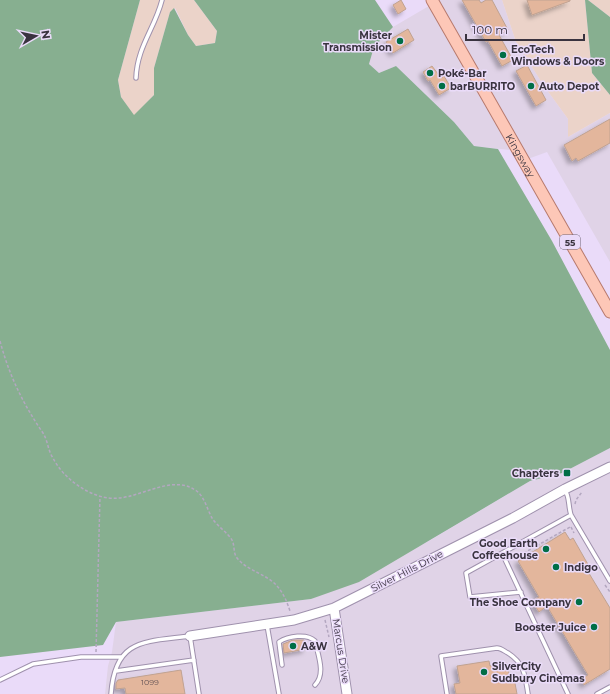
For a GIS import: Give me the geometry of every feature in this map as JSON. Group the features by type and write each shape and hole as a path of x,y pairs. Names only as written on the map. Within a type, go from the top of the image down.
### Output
{"main road":[{"name":"Kingsway","path":"432,0 610,312"}],"street":[{"name":"Silver Hills Drive","path":"190,636 294,620 334,608 513,518 565,489 610,467"},
{"name":"Marcus Drive","path":"334,608 348,694"}],"lane":[{"path":"136,78 136,63 140,51 162,0"},
{"path":"565,489 570,499 569,508 571,515 610,581"},
{"path":"521,592 470,597 466,573 571,515"},
{"path":"502,553 568,694"},
{"path":"267,625 278,694"},
{"path":"111,694 116,671 122,657 132,647 149,642 190,636 199,694"},
{"path":"282,665 279,642 292,637 308,636 312,638 321,672 318,682 315,685"},
{"path":"447,694 441,656 501,648 518,659 526,679 528,694"},
{"path":"0,680 32,664 81,657 122,657"},
{"path":"116,671 194,660"},
{"path":"597,694 610,687"}],"path":[{"path":"0,341 6,364 13,381 28,411 43,434 52,458 65,475 91,493 111,499 134,496 170,485 179,484 196,490 200,494 216,522 232,540 236,556 249,568 276,585 281,591 294,620"},
{"path":"96,657 100,496"},
{"path":"515,558 570,527"}],"shaded area":[{"path":"140,0 194,0 217,31 215,43 196,46 188,35 175,8 170,12 154,68 154,95 134,116 121,97 118,80"},
{"path":"433,0 502,0 516,42 544,86 568,119 568,137 610,113 610,262 547,152 525,160 517,148 511,150 474,146 454,122 396,66 379,73 369,64 374,47 393,27 434,3"},
{"path":"502,0 585,0 592,73 610,95 610,113 568,137 568,119 544,86 516,42"},
{"path":"588,0 610,0 610,17"},
{"path":"610,448 610,694 105,694 108,666 112,652 116,622 311,599 429,541 530,481 562,473"}],"green space":[{"path":"0,0 140,0 118,80 121,97 134,115 154,95 154,68 170,12 174,8 188,35 196,46 215,43 217,31 194,0 375,0 393,27 374,47 369,64 379,73 396,66 454,122 474,146 498,149 552,241 610,350 610,448 562,473 530,481 359,582 311,599 116,622 103,645 0,657"},
{"path":"585,0 588,0 610,17 610,95 592,73"}],"building":[{"path":"401,0 406,9 398,14 393,5"},
{"path":"462,0 479,0 481,3 486,0 492,0 508,30 499,35 513,60 502,66 488,41 486,42"},
{"path":"527,0 570,0 570,1 532,15"},
{"name":"Mister Transmission","path":"408,29 414,40 393,53 386,42"},
{"name":"Auto Depot","path":"527,65 546,100 536,106 516,71"},
{"path":"432,66 441,78 444,76 451,88 439,95 423,72"},
{"path":"610,119 610,143 578,161 576,158 572,161 564,145"},
{"path":"565,532 570,540 573,538 590,568 587,570 610,608 610,669 584,685 581,679 588,675 547,606 539,612 532,601 539,597 518,561"},
{"name":"A&W","path":"293,640 304,640 306,649 284,653 283,644"},
{"name":"SilverCity Sudbury Cinemas","path":"489,661 490,666 507,663 510,679 514,678 517,694 456,694 454,684 460,683 457,666"},
{"path":"181,670 185,694 126,694 125,688 116,689 116,683 118,680"}],"place":[{"name":"Mister Transmission","path":"400,41"},
{"name":"EcoTech Windows & Doors","path":"503,55"},
{"name":"Poké-Bar","path":"430,73"},
{"name":"barBURRITO","path":"442,86"},
{"name":"Auto Depot","path":"531,86"},
{"name":"Chapters","path":"567,473"},
{"name":"Good Earth Coffeehouse","path":"546,549"},
{"name":"Indigo","path":"556,567"},
{"name":"The Shoe Company","path":"579,602"},
{"name":"Booster Juice","path":"594,627"},
{"name":"A&W","path":"293,646"},
{"name":"SilverCity Sudbury Cinemas","path":"484,672"}]}
